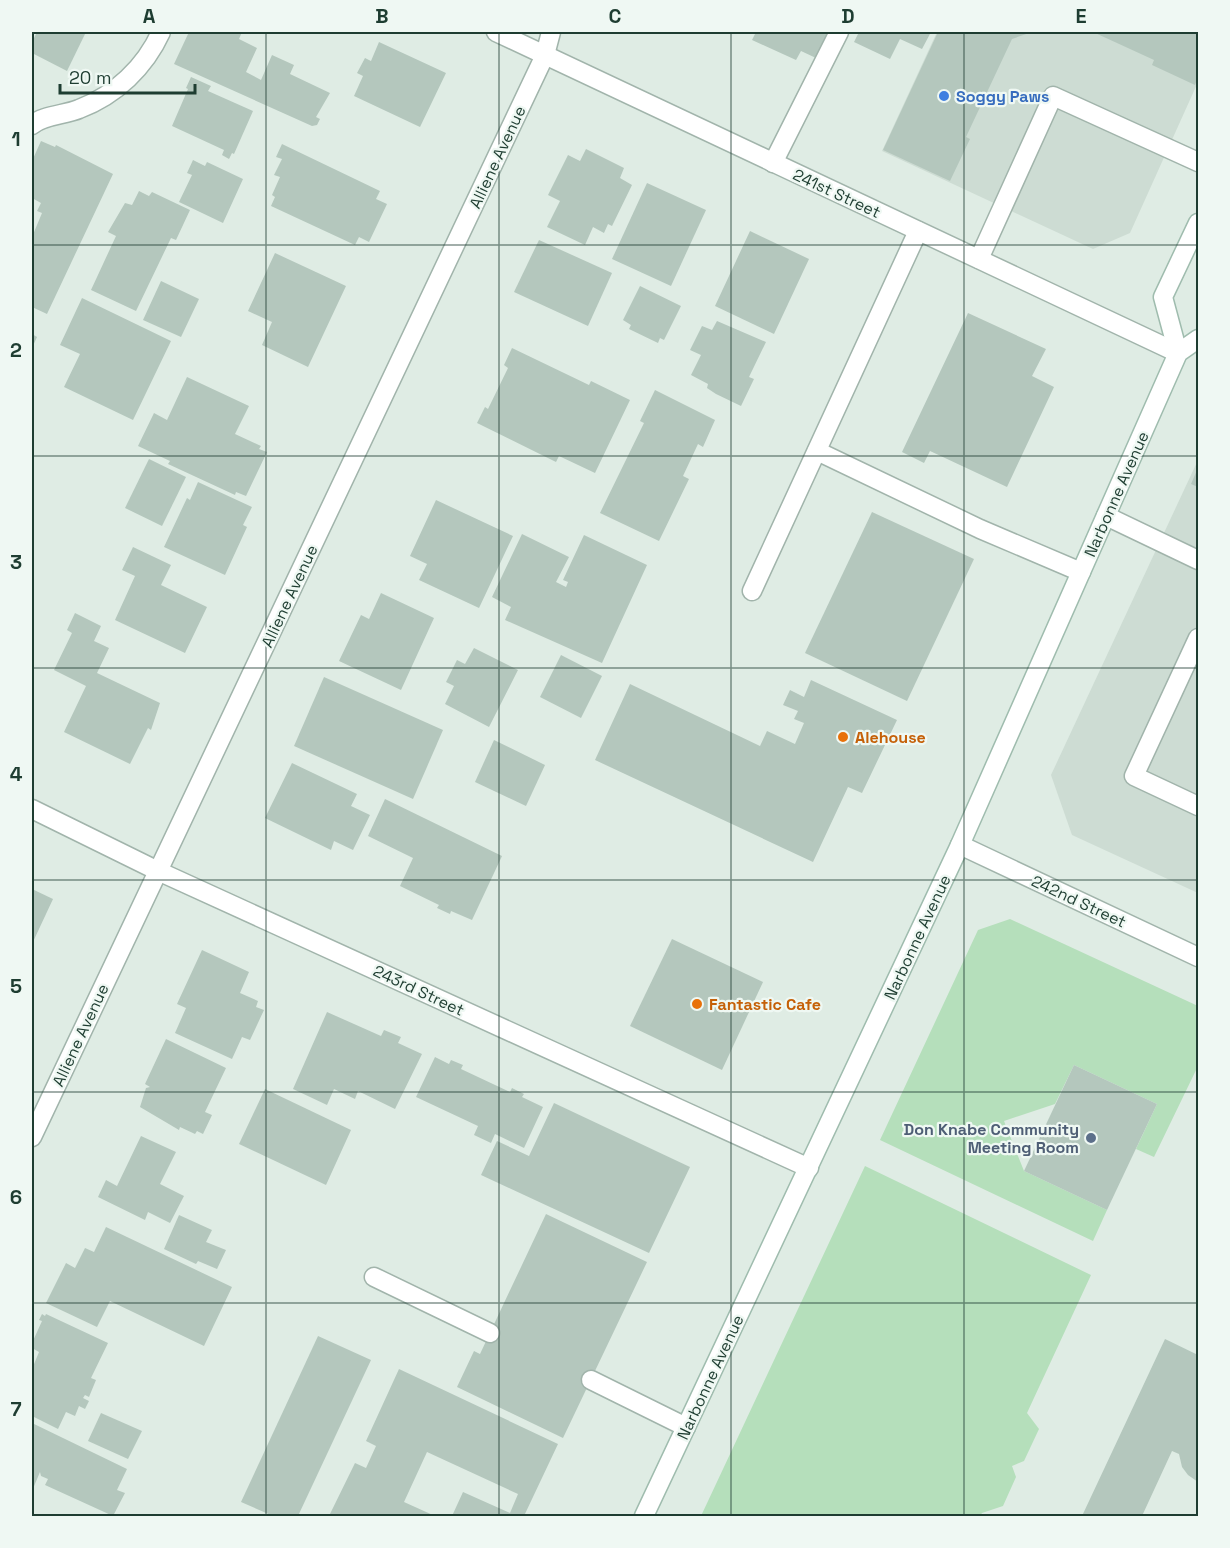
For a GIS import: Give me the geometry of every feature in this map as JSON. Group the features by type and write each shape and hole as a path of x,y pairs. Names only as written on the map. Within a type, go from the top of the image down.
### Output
{"street":[{"path":"32,125 80,109 124,84 154,47 161,32"},
{"name":"241st Street","path":"496,32 1178,353"},
{"name":"Alliene Avenue","path":"32,1137 545,55 551,32"},
{"path":"773,163 839,32"},
{"path":"979,259 1053,96 1198,162"},
{"path":"1198,223 1163,297 1178,353 1198,339"},
{"path":"752,591 918,231"},
{"name":"Narbonne Avenue","path":"644,1516 960,845 1178,353"},
{"path":"817,451 980,529 1081,572"},
{"path":"1106,516 1198,560"},
{"path":"1198,638 1134,776 1198,806"},
{"name":"243rd Street","path":"32,809 158,871 809,1168"},
{"name":"242nd Street","path":"960,845 1198,957"},
{"path":"374,1277 490,1333"},
{"path":"591,1380 686,1426"}],"shaded area":[{"path":"937,32 1198,32 1198,82 1130,233 1093,249 882,151"},
{"path":"1198,460 1198,893 1072,835 1051,775"}],"green space":[{"path":"1010,919 1198,1006 1198,1066 1154,1157 1136,1149 1157,1104 1074,1065 1055,1104 1004,1121 1024,1171 1107,1210 1093,1241 880,1140 978,930"},
{"path":"865,1166 1091,1275 1027,1413 1039,1429 1024,1461 1012,1466 1016,1477 1003,1506 982,1513 980,1516 701,1516"}],"building":[{"path":"37,32 86,32 67,71 32,53 32,42"},
{"path":"189,32 242,32 239,39 257,48 246,72 261,80 272,55 294,65 290,74 330,93 316,117 320,119 317,125 312,126 174,64"},
{"path":"756,32 829,32 816,58 801,51 796,60 752,40"},
{"path":"859,32 931,32 922,49 900,39 890,59 854,42"},
{"path":"938,32 1032,32 1012,39 966,137 970,139 950,181 883,150"},
{"path":"1093,32 1198,32 1198,77 1195,85 1152,65 1154,60"},
{"path":"379,42 446,73 420,127 354,96 363,76 357,73 365,58 371,61"},
{"path":"191,77 211,86 208,91 253,111 234,154 232,153 229,159 222,155 224,150 172,126"},
{"path":"41,141 55,147 56,145 113,174 47,314 32,307 32,237 42,213 37,211 41,203 32,198 32,161"},
{"path":"282,144 380,191 376,199 387,204 369,242 359,237 355,245 271,206 275,197 272,195 280,177 274,175 282,159 276,157"},
{"path":"586,149 624,168 620,178 632,185 612,226 608,224 604,233 593,227 585,245 547,227 560,201 548,195 568,155 580,161"},
{"path":"193,160 205,166 207,162 243,179 223,223 179,202 192,175 187,173"},
{"path":"647,183 706,210 671,286 612,259"},
{"path":"139,191 149,196 152,192 190,210 176,240 171,238 136,311 91,290 116,236 108,232 125,203 132,205"},
{"path":"750,231 809,259 774,334 715,306"},
{"path":"539,240 612,273 588,326 514,292"},
{"path":"275,253 346,286 308,367 262,345 272,322 248,311"},
{"path":"161,281 199,299 181,337 143,320"},
{"path":"640,286 681,306 664,340 660,338 658,343 629,329 631,325 623,320"},
{"path":"82,298 171,341 133,420 64,387 80,354 60,345"},
{"path":"968,313 1046,349 1032,376 1054,387 1007,487 930,451 924,463 902,452"},
{"path":"717,321 766,342 749,377 754,379 741,406 716,394 707,388 708,384 691,375 701,355 690,350 702,326 712,330"},
{"path":"32,334 37,337 32,348"},
{"path":"512,348 589,385 591,381 630,400 595,473 559,456 556,462 477,423 485,407 488,409 508,368 504,365"},
{"path":"187,377 249,406 235,434 261,446 259,449 267,452 246,496 236,492 235,495 168,464 170,461 138,446 154,413 167,420"},
{"path":"655,390 715,420 703,447 698,444 683,476 689,479 659,541 600,513 644,423 640,421"},
{"path":"149,459 186,477 162,526 125,508"},
{"path":"1198,468 1198,487 1191,484"},
{"path":"198,482 252,507 243,525 247,527 225,575 164,547 187,498 190,500"},
{"path":"436,500 513,536 479,608 419,580 427,564 410,556"},
{"path":"872,512 974,559 907,701 805,653"},
{"path":"522,534 569,557 556,582 566,587 568,582 563,580 584,535 647,565 602,663 505,620 511,607 492,597"},
{"path":"133,547 171,565 161,585 207,607 185,653 115,620 135,576 122,570"},
{"path":"381,593 434,618 401,690 339,661 361,615 369,619"},
{"path":"75,613 101,626 94,641 109,648 97,673 160,703 151,730 148,728 130,764 64,732 86,686 54,670 72,633 67,630"},
{"path":"474,648 518,670 489,727 445,704 454,686 446,682 457,660 465,664"},
{"path":"561,655 602,676 581,718 540,697"},
{"path":"324,677 443,730 413,799 294,746"},
{"path":"811,680 897,720 862,793 848,787 813,862 595,760 630,684 760,746 767,731 795,744 804,723 794,719 798,711 783,705 790,690 804,697"},
{"path":"494,740 545,765 526,806 475,782"},
{"path":"292,763 357,794 351,806 370,815 353,850 334,841 331,850 265,818"},
{"path":"385,799 502,856 472,920 437,908 439,905 400,886 413,858 368,836"},
{"path":"32,889 53,899 32,944"},
{"name":"Fantastic Cafe","path":"672,939 763,982 722,1070 630,1026"},
{"path":"202,950 249,972 240,993 258,1001 256,1007 264,1010 250,1040 242,1037 232,1059 175,1033 186,1008 177,1004"},
{"path":"327,1012 381,1036 384,1030 401,1037 398,1043 422,1054 395,1109 358,1091 355,1099 334,1089 327,1105 293,1089"},
{"path":"166,1039 226,1068 205,1112 212,1115 203,1134 197,1131 195,1134 180,1127 179,1130 140,1107 146,1088 150,1087 145,1084"},
{"path":"435,1057 449,1064 451,1060 463,1065 461,1069 510,1092 512,1088 524,1094 522,1097 543,1107 524,1148 495,1134 491,1143 474,1135 478,1126 416,1097"},
{"name":"Don Knabe Community Meeting Room","path":"1074,1065 1157,1104 1107,1210 1024,1171"},
{"path":"265,1089 351,1130 326,1185 239,1144"},
{"path":"554,1103 690,1167 649,1253 481,1175 497,1141 529,1156"},
{"path":"141,1136 176,1152 160,1184 184,1196 170,1223 148,1212 145,1220 98,1197 106,1180 117,1186"},
{"path":"546,1214 647,1262 563,1438 457,1387 474,1351 480,1354"},
{"path":"179,1215 212,1230 206,1242 226,1250 217,1269 198,1261 196,1264 164,1249"},
{"path":"106,1227 232,1287 204,1346 110,1301 97,1327 46,1303 66,1263 75,1268 85,1248 94,1252"},
{"path":"42,1314 108,1343 91,1378 96,1380 89,1397 85,1395 83,1398 89,1401 85,1409 79,1406 75,1416 66,1412 58,1429 32,1416 32,1369 39,1352 32,1348 32,1343 42,1321 39,1320"},
{"path":"318,1336 371,1360 298,1516 273,1516 241,1502"},
{"path":"1165,1339 1198,1355 1198,1482 1182,1467 1179,1454 1172,1451 1142,1516 1082,1516"},
{"path":"399,1369 558,1444 524,1516 452,1516 463,1492 510,1513 518,1494 427,1452 404,1502 435,1516 329,1516 355,1463 366,1468 376,1446 366,1441"},
{"path":"101,1413 142,1431 128,1459 88,1441"},
{"path":"32,1423 127,1469 117,1490 125,1493 113,1516 45,1485 48,1479 41,1476 40,1472 32,1491"}],"place":[{"name":"Soggy Paws","path":"944,96"},
{"name":"Alehouse","path":"843,737"},
{"name":"Fantastic Cafe","path":"697,1004"},
{"name":"Don Knabe Community Meeting Room","path":"1091,1138"}]}
